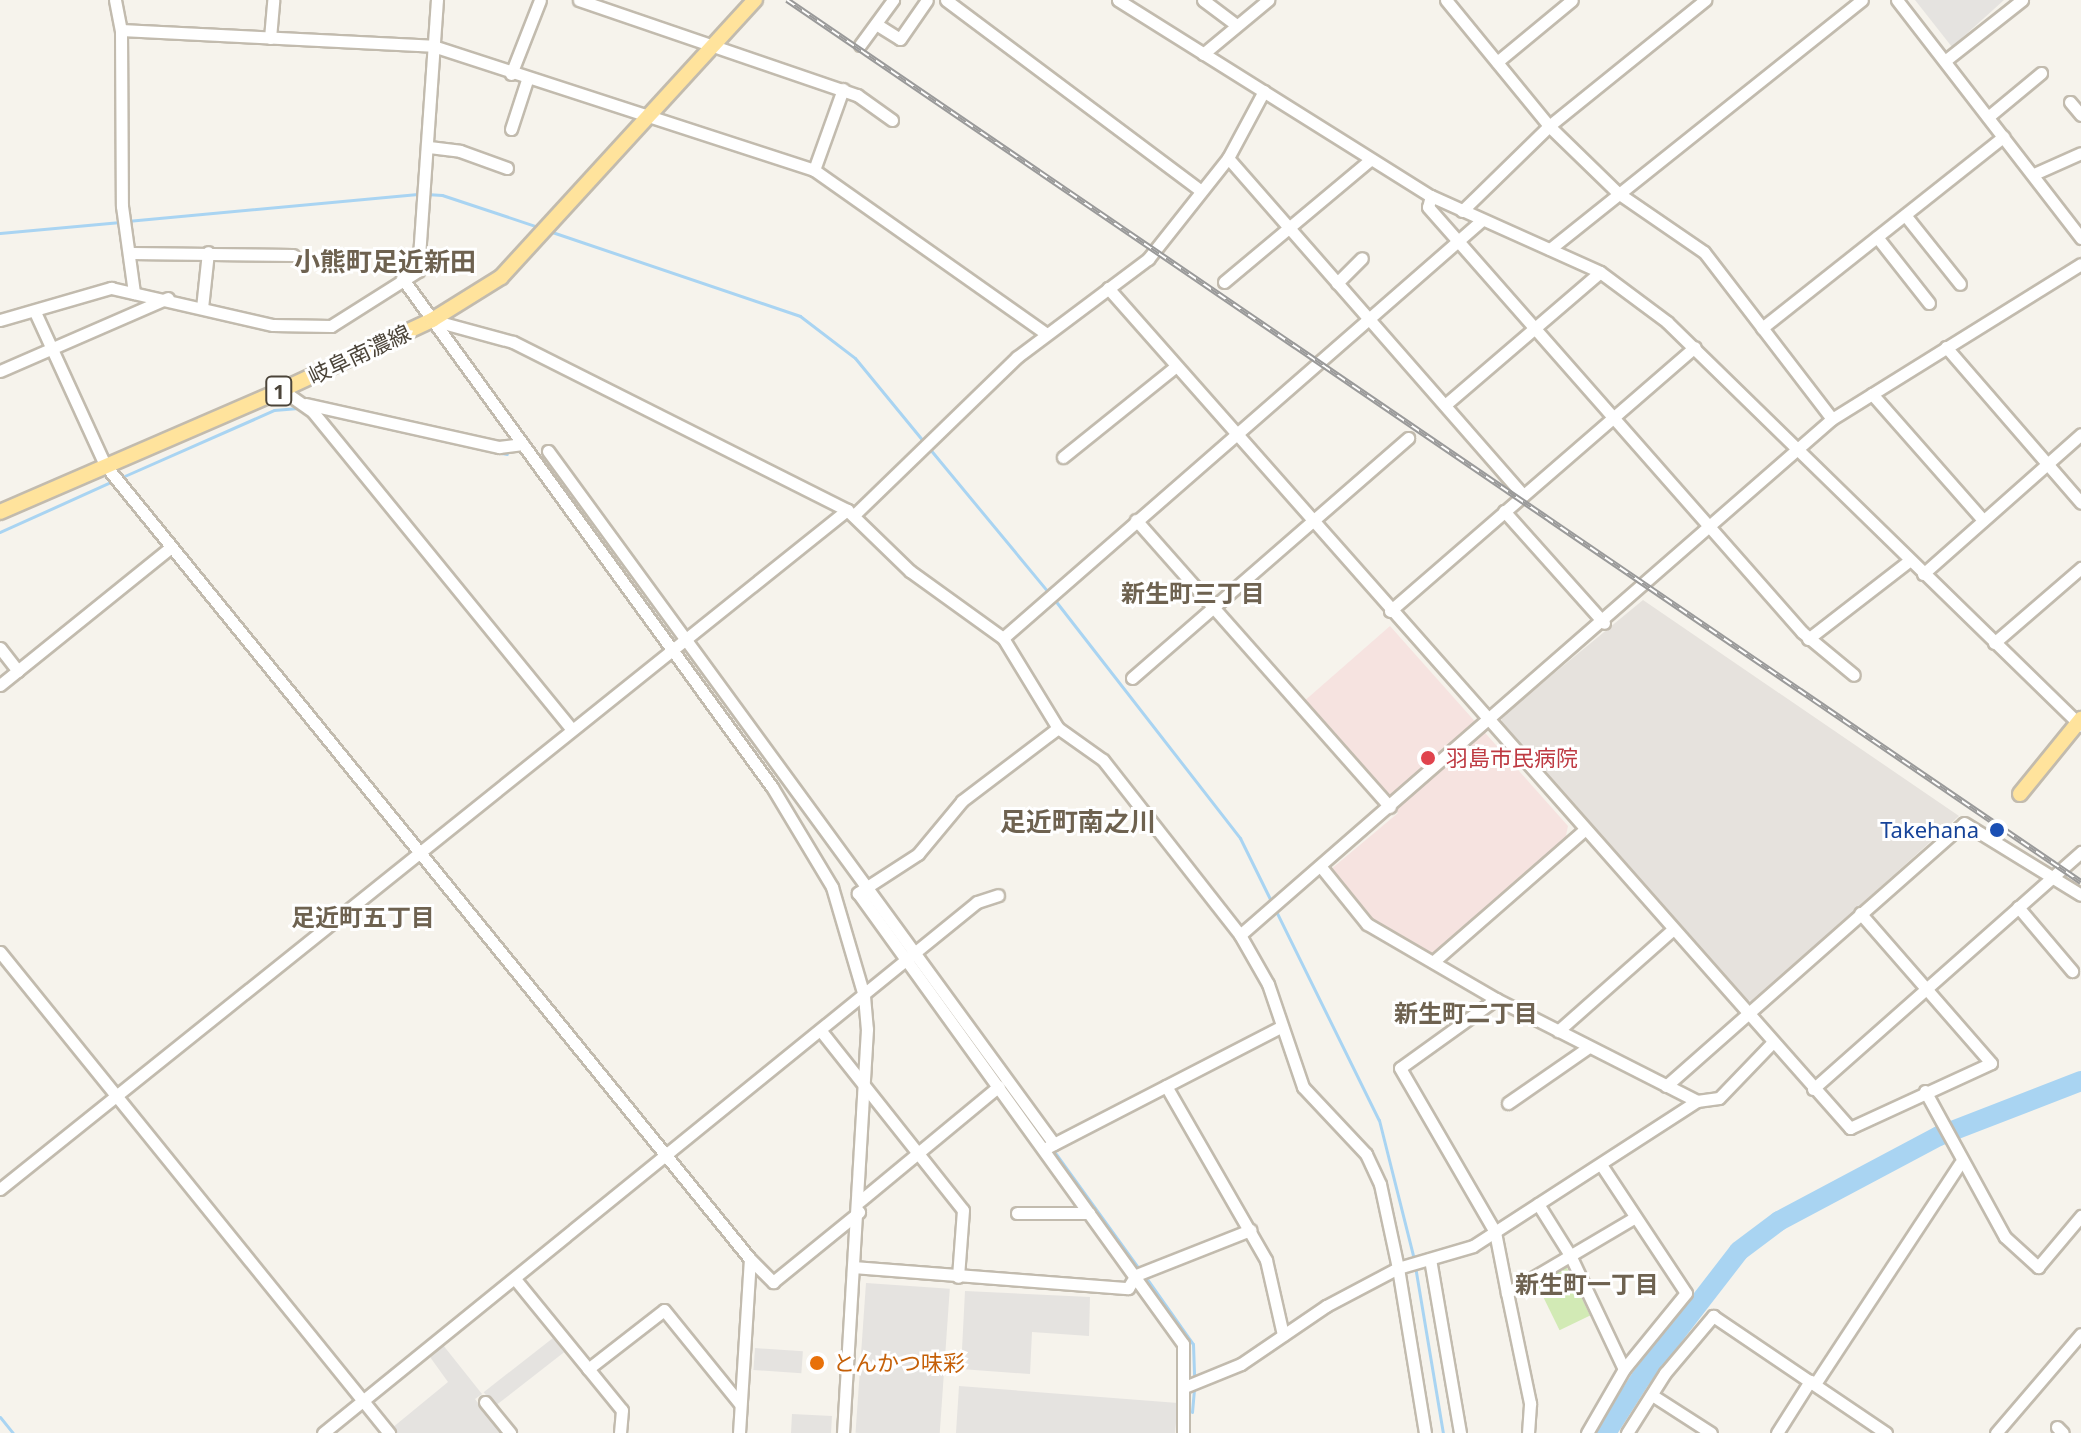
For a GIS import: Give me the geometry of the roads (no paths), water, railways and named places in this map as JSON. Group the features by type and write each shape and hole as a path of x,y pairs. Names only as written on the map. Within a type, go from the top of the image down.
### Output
{"main road":[{"name":"1","path":"647,115 755,0"},
{"name":"岐阜南濃線","path":"0,512 282,390 432,320 501,277 562,215 647,115"},
{"path":"2020,794 2080,722"}],"street":[{"path":"115,0 121,30 122,206 131,253 134,293"},
{"path":"270,38 273,0"},
{"path":"0,320 35,312 94,291 168,298 273,325 331,326 402,278 418,271 422,261 437,0"},
{"path":"511,74 540,0"},
{"path":"579,0 711,49 843,89 892,120"},
{"path":"860,45 893,0"},
{"path":"876,24 900,39 927,0"},
{"path":"946,0 1199,189"},
{"path":"1118,0 1431,196 1600,272 1695,347 1909,561 2080,722"},
{"path":"1203,0 1234,23"},
{"path":"1203,54 1234,23 1268,0"},
{"path":"1446,0 1549,126 1618,193 1704,252 1832,419"},
{"path":"1497,62 1572,0"},
{"path":"1462,211 1549,126 1705,0"},
{"path":"1550,249 1862,0"},
{"path":"1897,0 2081,238"},
{"path":"1946,60 2022,0"},
{"path":"121,30 433,46 527,80 647,115 814,170 1045,333"},
{"path":"1988,117 2041,73"},
{"path":"511,129 527,80"},
{"path":"814,170 843,89"},
{"path":"0,1189 685,636 764,580 851,512 936,441 1045,333 1148,259 1199,189 1228,158 1264,91"},
{"path":"2070,102 2081,115"},
{"path":"1762,328 2003,137"},
{"path":"429,147 460,151 507,168"},
{"path":"2034,174 2081,153"},
{"path":"1228,158 1523,495"},
{"path":"1224,282 1291,230 1370,160"},
{"path":"1431,196 1428,207 1460,238 1808,639 1854,675"},
{"path":"1905,215 1960,284"},
{"path":"1003,638 1481,221"},
{"path":"1877,237 1929,303"},
{"path":"202,308 208,252"},
{"path":"131,253 293,255"},
{"path":"1337,283 1362,258"},
{"path":"1240,935 1604,623 1832,419 2081,264"},
{"path":"1445,405 1600,272"},
{"path":"402,278 807,837 848,929 864,996 866,1089 843,1433"},
{"path":"1108,288 1583,831 1850,1128 1991,1063 1860,913"},
{"path":"0,371 168,298"},
{"path":"35,312 105,465 750,1259 773,1282 917,1153 999,1086"},
{"path":"432,320 525,347 851,512 910,571 1003,638 1058,728 1103,760 1258,960 1303,1087 1366,1154 1380,1184 1402,1267 1425,1433"},
{"path":"1390,611 1695,347"},
{"path":"1946,347 2081,503"},
{"path":"1063,457 1176,366"},
{"path":"282,390 313,412 571,728"},
{"path":"1872,394 1983,520"},
{"path":"298,402 499,447 523,444"},
{"path":"1923,574 2081,434"},
{"path":"1132,678 1408,438"},
{"path":"548,451 866,887 999,1086 1049,1146"},
{"path":"1504,511 1604,623"},
{"path":"1136,520 1390,807"},
{"path":"0,685 171,547"},
{"path":"1808,639 1909,561"},
{"path":"1994,643 2081,568"},
{"path":"0,648 18,671"},
{"path":"866,887 918,854 962,801 1058,728"},
{"path":"1666,1086 1964,823 2081,895"},
{"path":"1433,962 1583,831"},
{"path":"1813,1089 2081,852"},
{"path":"1321,867 1367,924 1496,999 1697,1101"},
{"path":"323,1433 977,902 998,895"},
{"path":"2018,907 2072,971"},
{"path":"1558,1031 1672,930"},
{"path":"0,952 389,1433"},
{"path":"911,956 1049,1146 1089,1213 1183,1344 1187,1386 1183,1433"},
{"path":"1496,999 1400,1068 1495,1232 1530,1403 1528,1433"},
{"path":"1049,1146 1282,1026"},
{"path":"821,1031 963,1210 958,1277"},
{"path":"1187,1386 1241,1364 1283,1335 1402,1267 1473,1246 1602,1166 1697,1101 1719,1098 1772,1043"},
{"path":"1508,1103 1589,1047"},
{"path":"1166,1086 1266,1260 1283,1335"},
{"path":"1925,1091 1960,1163 2005,1237 2038,1267 2081,1216"},
{"path":"1777,1433 1960,1163"},
{"path":"1587,1433 1624,1369 1686,1293 1632,1219 1602,1166"},
{"path":"1538,1204 1570,1255 1624,1369"},
{"path":"1017,1213 1089,1213"},
{"path":"1507,1293 1632,1219"},
{"path":"853,1267 1128,1288 1136,1275 1250,1230"},
{"path":"739,1433 750,1259"},
{"path":"1427,1260 1460,1433"},
{"path":"515,1279 622,1410 620,1433"},
{"path":"588,1369 664,1310 740,1404"},
{"path":"1627,1433 1713,1316 1886,1433"},
{"path":"1996,1433 2081,1334"},
{"path":"1652,1395 1711,1433"},
{"path":"485,1402 510,1433"}],"waterway":[{"path":"127,221 418,194"},
{"path":"426,194 442,195 541,228"},
{"path":"0,233 120,222"},
{"path":"552,232 800,316 855,358 924,442"},
{"path":"120,478 274,410 298,408"},
{"path":"929,448 1049,593"},
{"path":"496,452 507,454"},
{"path":"0,532 113,481"},
{"path":"1054,599 1240,838 1379,1120 1414,1259"},
{"path":"830,847 840,860"},
{"path":"965,1031 1024,1112"},
{"path":"1606,1433 1641,1378 1739,1251 1779,1221 1939,1136 2081,1081"},
{"path":"1053,1150 1140,1270"},
{"path":"1415,1266 1443,1433"},
{"path":"1145,1276 1193,1344 1194,1381"},
{"path":"1192,1412 1194,1388"},
{"path":"0,1417 13,1433"}],"railway":[{"path":"787,0 2081,882"}],"place":[{"name":"羽島市民病院","path":"1428,758"},
{"name":"Takehana","path":"1997,830"},
{"name":"とんかつ味彩","path":"817,1363"}],"district":[{"name":"小熊町足近新田","path":"385,262"},
{"name":"新生町三丁目","path":"1193,593"},
{"name":"足近町南之川","path":"1078,822"},
{"name":"足近町五丁目","path":"363,917"},
{"name":"新生町二丁目","path":"1466,1013"},
{"name":"新生町一丁目","path":"1587,1284"}]}
